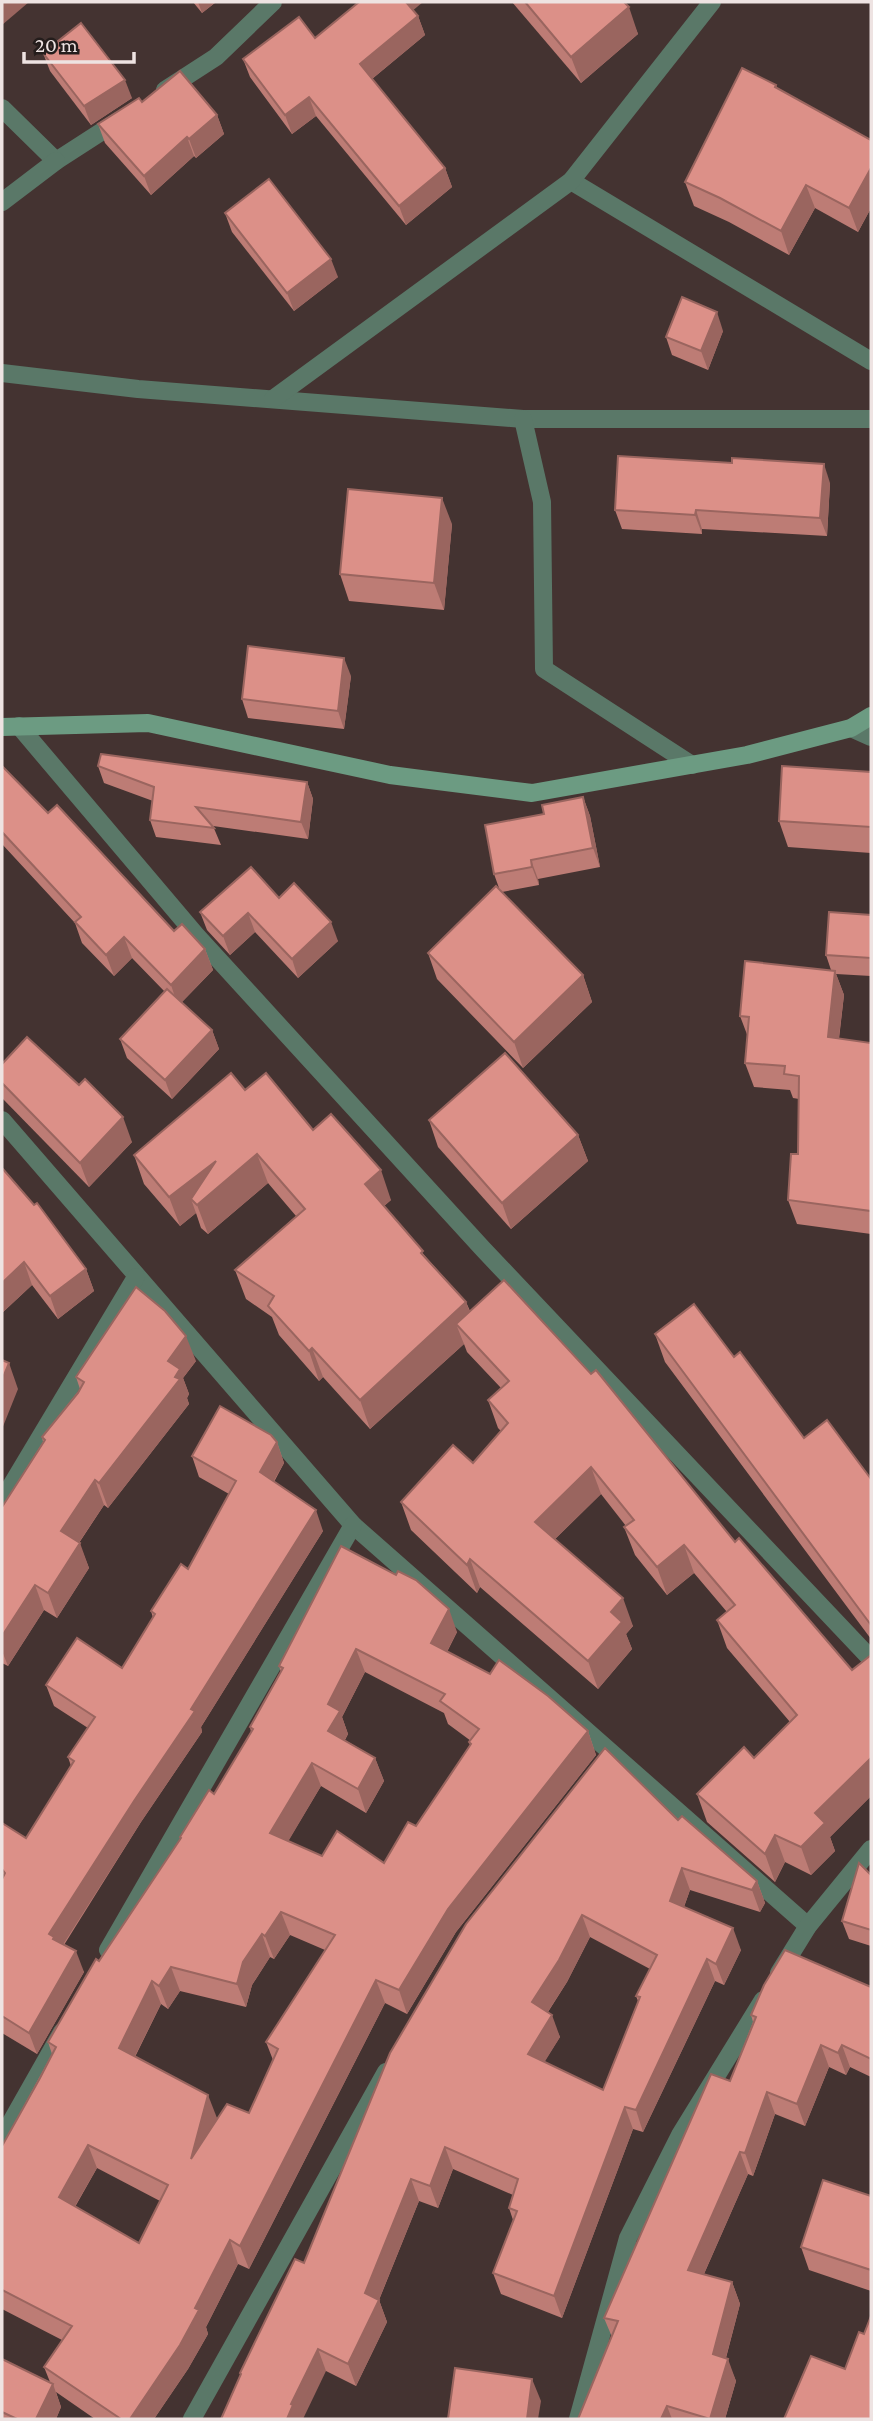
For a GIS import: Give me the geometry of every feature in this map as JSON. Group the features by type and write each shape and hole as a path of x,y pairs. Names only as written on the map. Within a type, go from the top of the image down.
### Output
{"street":[{"path":"2,202 56,161 216,57 273,2"},
{"path":"273,399 571,181 712,2"},
{"path":"2,108 56,161"},
{"path":"571,181 871,361"},
{"path":"2,373 138,389 523,419 871,419"},
{"path":"523,419 542,502 544,669 692,765"},
{"path":"11,727 148,723 390,775 532,793 747,755 851,728 871,716"},
{"path":"11,727 233,976 483,1249 871,1659"},
{"path":"851,728 871,737"},
{"path":"2,1120 353,1525 607,1758 808,1926"},
{"path":"2,1501 136,1277"},
{"path":"102,1961 353,1525"},
{"path":"578,2419 628,2238 680,2135 808,1926 871,1849"},
{"path":"2,2138 69,2020"},
{"path":"192,2419 397,2053"}],"building":[{"path":"359,2 406,2 418,16 360,64 445,168 399,206 309,97 285,115 243,59 299,17 315,38"},
{"path":"525,2 624,2 629,7 571,57"},
{"path":"81,23 125,80 84,106 43,53"},
{"path":"742,68 871,140 871,168 849,208 806,185 781,231 685,182"},
{"path":"180,71 217,115 189,139 187,137 144,176 98,124 139,98 142,102"},
{"path":"269,179 331,259 287,293 225,213"},
{"path":"682,297 717,312 701,351 666,337"},
{"path":"618,456 732,463 732,458 824,464 820,518 696,510 695,515 615,510"},
{"path":"348,489 442,498 434,583 340,574"},
{"path":"248,646 344,658 338,711 242,699"},
{"path":"101,754 307,782 301,822 196,807 214,828 150,820 154,787 98,766"},
{"path":"2,766 48,813 57,805 174,931 182,924 205,949 171,985 124,937 106,955 75,922 81,917 2,832"},
{"path":"782,766 871,772 871,827 779,821"},
{"path":"583,797 593,848 531,860 532,867 494,874 485,825 544,814 542,805"},
{"path":"251,867 279,898 294,883 331,922 292,959 248,913 223,936 200,912"},
{"path":"496,886 583,975 514,1042 428,953"},
{"path":"829,912 871,915 871,958 826,955"},
{"path":"745,961 835,971 828,1037 871,1043 871,1211 788,1200 791,1154 798,1154 799,1076 784,1074 785,1066 745,1063 749,1017 740,1016"},
{"path":"167,989 212,1030 165,1080 120,1039"},
{"path":"27,1037 79,1085 85,1079 123,1117 80,1163 2,1083 2,1064"},
{"path":"505,1053 578,1135 502,1203 429,1120"},
{"path":"231,1073 245,1090 266,1073 313,1130 331,1114 381,1170 365,1184 423,1251 421,1253 466,1302 360,1400 312,1348 309,1351 268,1306 274,1296 235,1270 305,1209 257,1154 197,1205 191,1199 216,1161 169,1197 134,1155"},
{"path":"2,1168 34,1205 37,1203 86,1269 50,1296 24,1262 2,1283"},
{"path":"504,1280 591,1374 596,1370 735,1542 739,1538 852,1670 871,1655 871,1758 815,1813 825,1823 801,1847 775,1835 765,1854 697,1794 744,1747 754,1758 797,1715 717,1620 735,1605 684,1545 657,1567 624,1527 634,1520 591,1467 535,1522 623,1598 611,1612 622,1622 588,1661 470,1559 467,1565 401,1502 453,1445 473,1463 508,1423 488,1400 509,1381 456,1324"},
{"path":"136,1287 165,1311 186,1336 168,1361 180,1369 175,1377 180,1379 99,1483 95,1480 61,1531 80,1543 48,1593 35,1585 2,1636 2,1507 45,1440 42,1437 78,1393 84,1382 76,1377"},
{"path":"694,1304 734,1357 740,1352 804,1438 827,1420 871,1479 871,1625 655,1334"},
{"path":"2,1360 9,1363 2,1380"},
{"path":"220,1406 271,1435 277,1442 260,1472 316,1510 191,1709 195,1711 49,1934 76,1951 29,2033 2,2016 2,1879 5,1873 2,1869 2,1823 26,1838 74,1761 68,1757 95,1717 46,1685 77,1638 122,1668 155,1614 151,1611 181,1564 188,1569 236,1481 192,1456"},
{"path":"341,1546 396,1575 398,1571 416,1580 449,1609 431,1643 490,1674 499,1660 548,1696 588,1731 448,1909 399,1990 376,1980 240,2246 230,2240 195,2308 199,2310 180,2345 130,2419 121,2419 44,2367 72,2326 2,2290 2,2146 56,2047 48,2042 96,1959 99,1961 181,1838 209,1790 214,1794 253,1729 250,1727 283,1668 279,1666","holes":["356,1649 445,1694 440,1701 479,1729 416,1826 408,1822 384,1863 337,1831 322,1856 270,1833 312,1763 358,1789 375,1758 328,1731 340,1711 328,1704","281,1912 335,1935 266,2042 278,2049 249,2113 227,2104 191,2159 208,2095 119,2048 152,1981 159,1986 171,1967 237,1984 243,1962 262,1934 265,1936","88,2145 168,2185 139,2243 59,2197"]},
{"path":"605,1748 678,1820 682,1816 757,1881 752,1890 682,1868 670,1901 733,1928 716,1964 707,1959 636,2110 625,2107 554,2296 493,2273 517,2211 509,2208 518,2179 445,2147 430,2186 411,2179 365,2293 379,2300 348,2364 318,2349 291,2404 293,2405 287,2419 221,2419 295,2259 304,2263 390,2053 466,1924","holes":["582,1915 657,1955 636,1996 640,1997 603,2090 528,2054 552,2015 532,2002 559,1960"]},
{"path":"859,1863 871,1875 871,1930 842,1921"},
{"path":"785,1950 871,1987 871,2059 842,2045 838,2053 821,2045 797,2104 767,2092 745,2153 740,2152 688,2270 732,2282 713,2354 728,2359 710,2419 667,2406 661,2419 578,2419 618,2321 604,2318 711,2074 730,2081 756,2017 751,2015 764,1985"},
{"path":"823,2180 871,2196 871,2270 801,2247"},
{"path":"871,2316 871,2419 784,2419 811,2356 845,2369 859,2332 864,2334"},
{"path":"2,2359 53,2384 36,2419 17,2419 2,2412"},
{"path":"455,2368 532,2379 527,2419 448,2419"}]}
